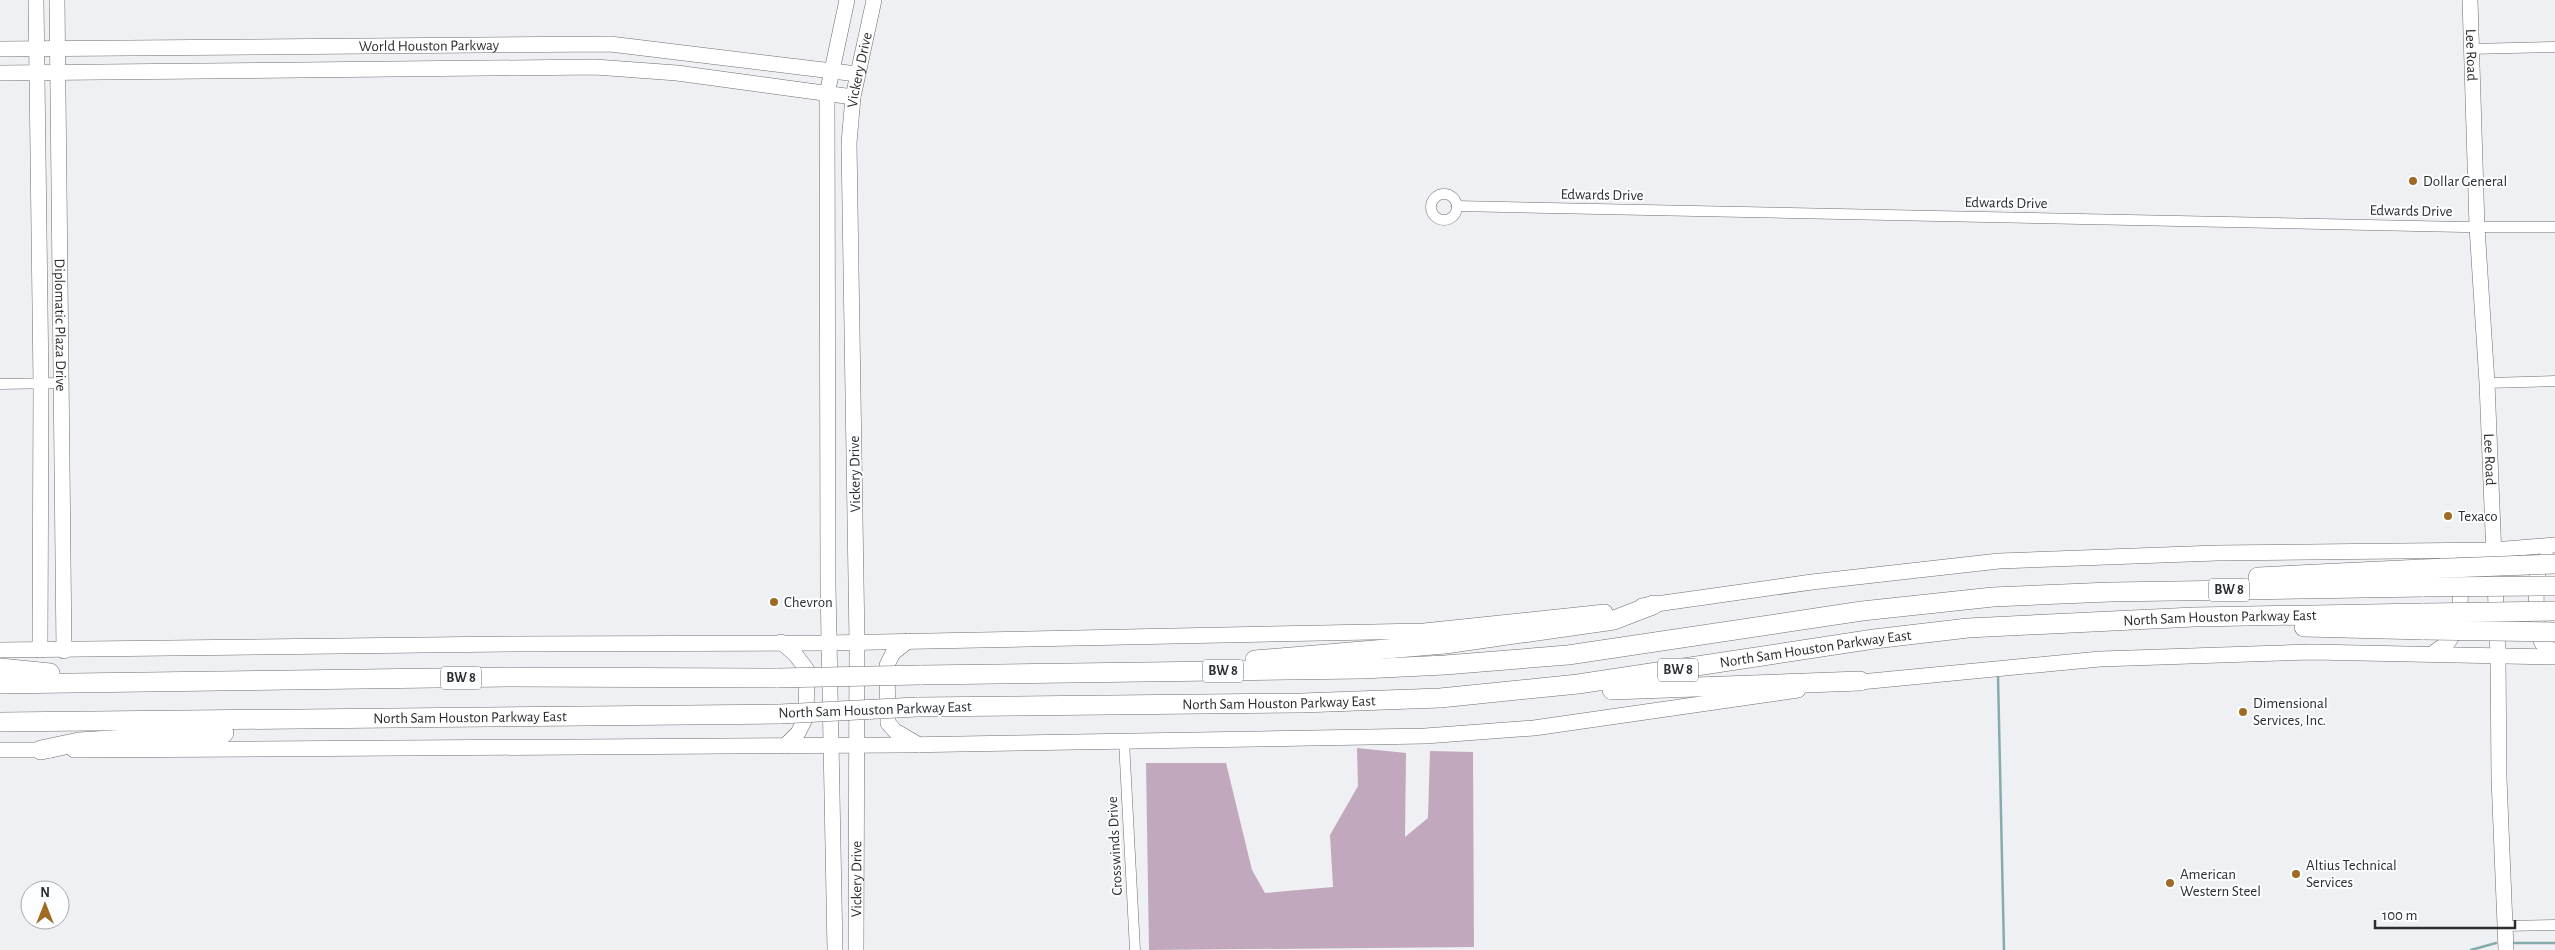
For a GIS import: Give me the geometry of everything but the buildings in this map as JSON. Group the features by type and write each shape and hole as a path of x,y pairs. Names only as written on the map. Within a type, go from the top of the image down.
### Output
{"highway":[{"path":"2423,578 2555,564"},
{"name":"North Sam Houston Parkway East","path":"0,684 509,677 778,678 1384,668 1526,659 1611,649 1862,611 2035,594 2423,578 2555,586"},
{"path":"1116,673 1445,644 1614,620 1653,605"},
{"name":"North Sam Houston Parkway East","path":"0,722 537,718 780,714 917,707 1310,703 1481,695 1629,677 1922,633 2100,620 2424,622 2555,611"},
{"path":"2424,622 2555,632"},
{"path":"0,668 145,681"},
{"path":"1481,695 1860,681"},
{"path":"41,750 79,742 245,731 537,718"}],"main road":[{"name":"Diplomatic Plaza Drive","path":"36,0 40,383 40,650"},
{"name":"Diplomatic Plaza Drive","path":"57,0 64,651"},
{"name":"Vickery Drive","path":"835,950 832,745 828,643 827,94 847,0"},
{"name":"Vickery Drive","path":"856,950 857,642 852,208 849,144 852,97 874,0"},
{"name":"Lee Road","path":"2470,0 2477,227 2487,383 2498,656 2499,778 2506,950"},
{"path":"541,44 541,66"},
{"name":"World Houston Parkway","path":"0,49 57,47 610,44 857,74"},
{"path":"367,45 368,68"},
{"path":"212,46 213,70"},
{"path":"677,73 680,51"},
{"name":"World Houston Parkway","path":"0,72 541,66 633,68 852,97"},
{"path":"828,209 852,208"},
{"path":"827,349 854,349"},
{"path":"0,650 64,651 828,643 1424,631 1592,614 1812,582 1999,561 2217,552 2493,550 2555,545"},
{"path":"2430,551 2446,559 2455,569 2459,585 2460,614 2454,632 2447,642 2432,654"},
{"path":"2555,555 2550,556 2541,563 2537,576 2538,630 2542,642 2548,649 2555,651"},
{"path":"908,641 893,653 887,665 888,723 895,731 919,744"},
{"path":"781,642 795,654 807,670 806,717 798,733 785,746"},
{"name":"North Sam Houston Parkway East","path":"0,750 785,746 1317,740 1424,736 1534,728 1860,681 2100,659 2312,652 2555,657"},
{"path":"835,911 856,912"}],"street":[{"path":"2471,48 2555,47"},
{"name":"Edwards Drive","path":"1457,206 2477,227 2555,226"},
{"path":"2487,383 2555,382"},
{"path":"0,384 62,383"},
{"name":"Crosswinds Drive","path":"1124,741 1135,950"},
{"path":"2505,926 2555,925"}],"shaded area":[{"path":"1357,748 1406,753 1405,837 1428,818 1430,751 1473,752 1474,947 1149,950 1146,763 1226,763 1252,870 1265,893 1333,887 1330,835 1358,786"}],"waterway":[{"path":"1998,676 2004,950"},
{"path":"2471,950 2496,943"},
{"path":"2512,943 2555,943"}],"place":[{"name":"Dollar General","path":"2413,181"},
{"name":"Texaco","path":"2448,516"},
{"name":"Chevron","path":"774,602"},
{"name":"Dimensional Services, Inc.","path":"2243,712"},
{"name":"Altius Technical Services","path":"2296,874"},
{"name":"American Western Steel","path":"2170,883"}]}
